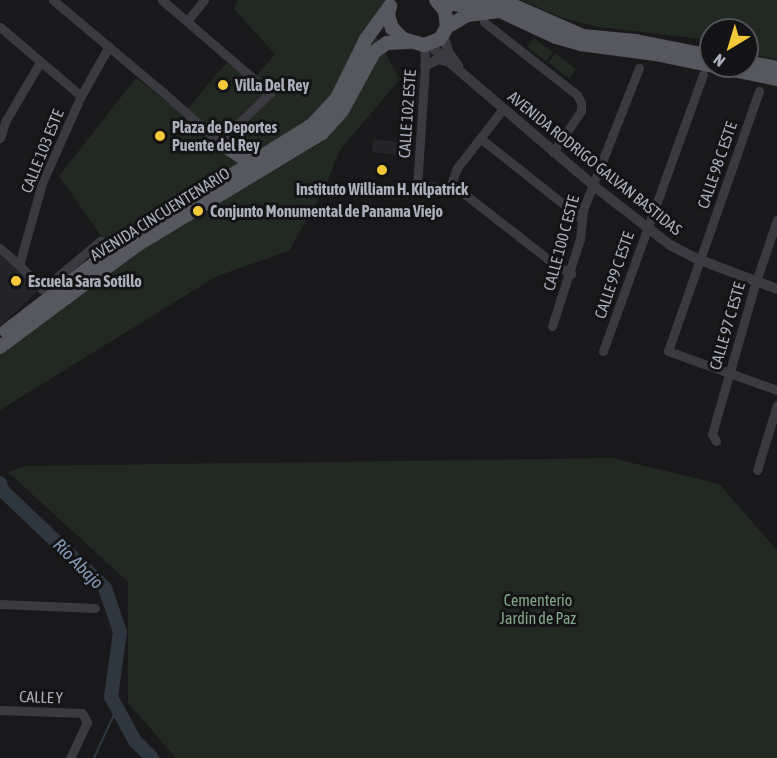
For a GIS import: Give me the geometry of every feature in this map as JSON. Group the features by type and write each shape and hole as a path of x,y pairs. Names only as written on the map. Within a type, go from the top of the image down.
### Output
{"main road":[{"path":"437,1 459,5 487,0 503,1 583,36 636,41 699,54"},
{"path":"437,1 445,11 445,32"},
{"path":"393,3 388,15 390,25 398,36 408,42 426,45 467,15 500,11 556,37 580,44 655,54 777,79"},
{"name":"AVENIDA CINCUENTENARIO","path":"0,336 46,293 112,249 312,125 332,105 347,84 366,39 393,3"},
{"name":"AVENIDA CINCUENTENARIO","path":"0,347 137,244 313,140 333,123 350,99 374,52 387,43 408,42"},
{"path":"759,64 777,68"},
{"path":"243,167 260,166 333,123"},
{"path":"225,147 243,158 260,157"},
{"path":"224,180 231,163 225,147"}],"street":[{"path":"53,0 225,147 243,167"},
{"path":"162,0 270,93 225,147"},
{"path":"187,21 204,0"},
{"path":"484,22 577,95 581,103 581,111 553,152"},
{"path":"0,27 81,96"},
{"name":"AVENIDA RODRIGO GALVAN BASTIDAS","path":"445,32 449,53 467,79"},
{"name":"AVENIDA RODRIGO GALVAN BASTIDAS","path":"426,45 594,186 670,245 699,260 777,289"},
{"name":"CALLE 102 ESTE","path":"426,45 417,186 450,187"},
{"name":"CALLE 103 ESTE","path":"19,265 42,183 81,96 109,46"},
{"path":"426,66 439,59 445,61"},
{"path":"0,138 6,120 40,62"},
{"name":"CALLE 100 C ESTE","path":"552,326 571,274 580,239 581,218 639,68"},
{"name":"CALLE 99 C ESTE","path":"603,351 703,78"},
{"name":"CALLE 98 C ESTE","path":"730,372 668,351 759,91"},
{"path":"503,109 457,168 450,187 462,192 554,264 571,274"},
{"path":"480,138 558,203 581,218"},
{"name":"CALLE 97 C ESTE","path":"716,441 712,434 756,281 777,220"},
{"path":"0,248 46,293 100,241"},
{"path":"730,372 777,390"},
{"path":"757,470 777,405"},
{"path":"0,604 95,608"},
{"name":"CALLE Y","path":"0,710 82,713 87,722 70,758"}],"shaded area":[{"path":"404,73 420,75 411,157 372,152 373,139 400,142"},
{"name":"Escuela Sara Sotillo","path":"0,251 40,289 0,326"}],"green space":[{"name":"Conjunto Monumental de Panama Viejo","path":"238,0 385,0 369,25 400,79 340,150 324,189 289,251 217,276 0,410 0,354 114,265 99,233 59,176 136,78 183,114 226,63 257,75 275,54 234,9"},
{"path":"521,0 777,0 777,59 759,56 759,18 699,18 699,39 599,27 562,18"},
{"path":"534,38 553,53 546,61 527,47"},
{"path":"556,53 576,69 569,79 548,62"},
{"name":"Cementerio Jardín de Paz","path":"612,458 719,484 777,550 777,758 176,758 128,703 128,582 8,472 26,466"}],"waterway":[{"name":"Río Abajo","path":"0,483 2,490 105,588 120,632 111,697 135,741 152,758"},
{"path":"94,758 117,708"}],"place":[{"name":"Villa Del Rey","path":"223,85"},
{"name":"Plaza de Deportes Puente del Rey","path":"160,136"},
{"name":"Instituto William H. Kilpatrick","path":"382,170"},
{"name":"Conjunto Monumental de Panama Viejo","path":"198,211"},
{"name":"Escuela Sara Sotillo","path":"16,281"}]}
